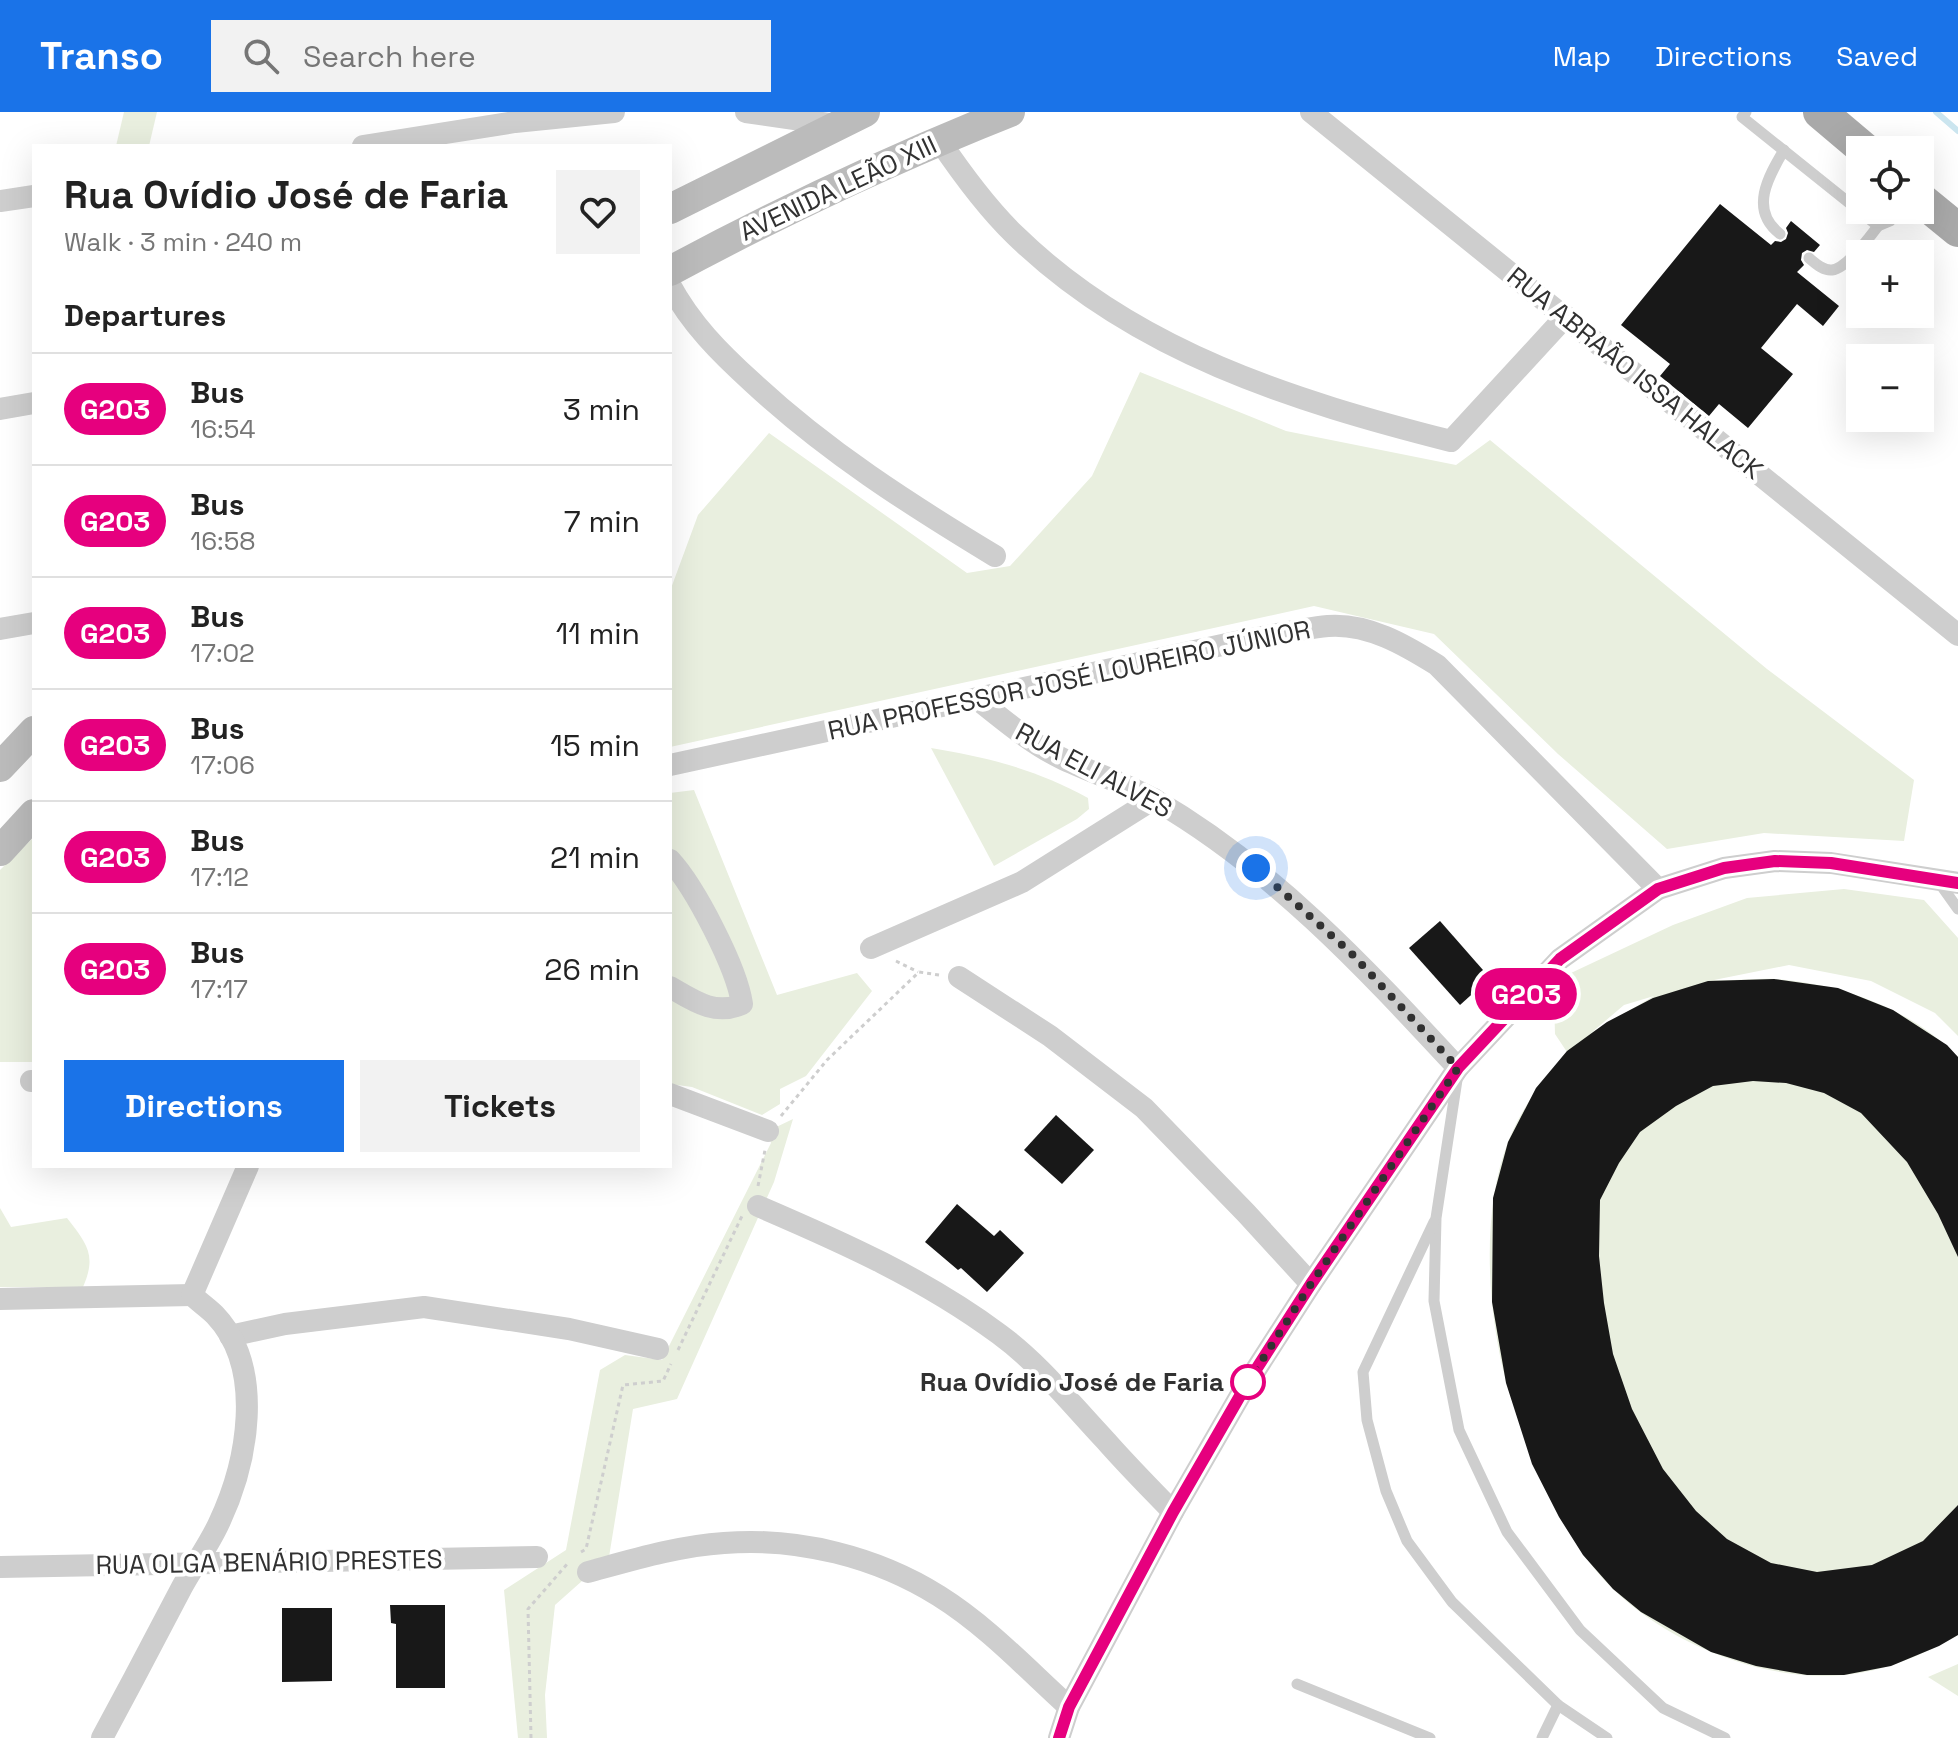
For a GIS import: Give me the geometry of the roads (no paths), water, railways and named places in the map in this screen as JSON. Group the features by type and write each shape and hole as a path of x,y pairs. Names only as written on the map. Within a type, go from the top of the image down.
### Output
{"main road":[{"path":"672,208 865,112"},
{"name":"AVENIDA LEÃO XIII","path":"672,270 748,229 939,140 1010,112"},
{"path":"1820,112 1848,136"},
{"path":"1934,210 1958,230"},
{"path":"0,851 32,816"}],"street":[{"path":"376,144 515,122 614,112"},
{"path":"746,112 836,125"},
{"name":"RUA ABRAÃO ISSA HALACK","path":"1311,112 1958,635"},
{"path":"939,140 973,189 1016,236 1076,286 1150,334 1255,383 1341,413 1451,441 1566,316"},
{"path":"0,201 32,196"},
{"path":"672,289 684,311 714,347 784,412 887,490 995,556"},
{"path":"0,409 32,403"},
{"path":"0,629 32,623"},
{"name":"RUA PROFESSOR JOSÉ LOUREIRO JÚNIOR","path":"672,765 1236,642 1331,626 1373,632 1404,644 1437,665 1658,889"},
{"name":"RUA ELI ALVES","path":"977,699 1029,740 1058,757 1154,799 1256,868 1351,953 1458,1068"},
{"path":"871,948 1022,882 1154,799"},
{"path":"1059,1738 1069,1707 1173,1512 1248,1382 1311,1284 1458,1068 1560,959 1658,889 1724,868 1775,861 1831,863 1948,882"},
{"path":"672,863 716,936 740,991 742,1004 729,1010 703,1007 672,988"},
{"path":"959,977 1050,1036 1144,1108 1311,1284"},
{"path":"672,1095 768,1131"},
{"path":"192,1295 247,1168"},
{"path":"758,1206 867,1253 1000,1334 1054,1381 1173,1512"},
{"path":"0,1299 192,1295 216,1316 230,1336 245,1377 246,1426 237,1479 218,1526 102,1738"},
{"path":"230,1336 285,1324 424,1307 569,1329 658,1349"},
{"path":"588,1572 644,1556 725,1543 800,1545 867,1561 939,1596 997,1641 1069,1707"},
{"name":"RUA OLGA BENÁRIO PRESTES","path":"0,1567 537,1557"}],"lane":[{"path":"1741,114 1878,226"},
{"path":"1780,234 1769,225 1764,213 1764,190 1784,150"},
{"path":"1809,258 1823,268 1832,270 1841,266 1883,224"},
{"path":"1948,882 1958,909"},
{"path":"1458,1068 1436,1218 1434,1301 1459,1430 1507,1532 1580,1630 1663,1708 1725,1738"},
{"path":"1436,1218 1363,1372 1371,1434 1386,1491 1407,1541 1452,1602 1558,1705 1607,1738"},
{"path":"1297,1684 1430,1738"},
{"path":"1542,1738 1558,1705"}],"waterway":[{"path":"1936,112 1958,131"}],"place":[{"name":"Rua Ovídio José de Faria","path":"1248,1382"}]}
